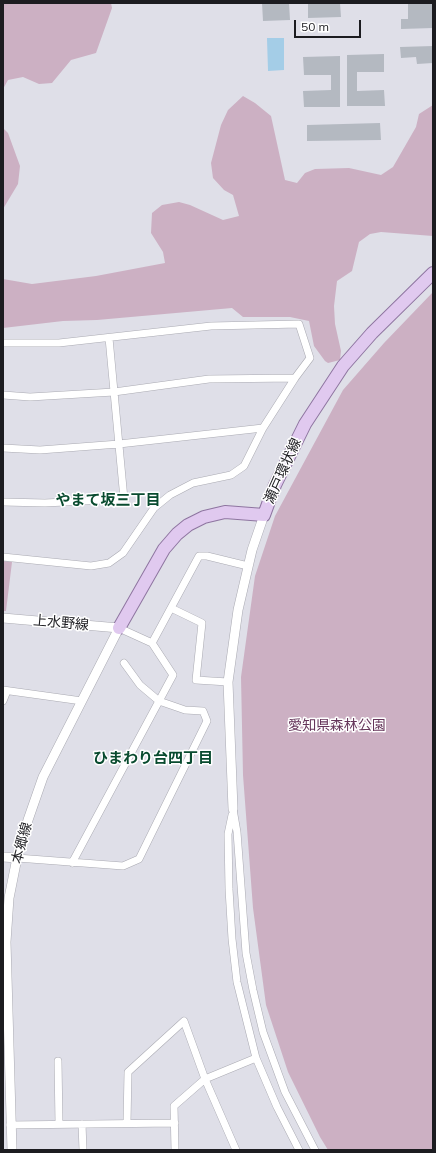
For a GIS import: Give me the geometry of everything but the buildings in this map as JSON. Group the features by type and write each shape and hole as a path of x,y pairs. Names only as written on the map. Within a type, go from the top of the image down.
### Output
{"main road":[{"name":"瀬戸環状線","path":"120,628 164,549 177,534 188,525 204,516 225,512 264,515 275,485 305,424 343,366 372,333 433,273"}],"street":[{"path":"3,343 59,343 211,326 299,324 310,358 295,378 263,428 244,466 231,475 193,483 170,495 154,508 123,553 109,564 91,566 3,557"},
{"path":"3,502 45,503 124,499 109,338"},
{"path":"3,395 30,397 114,392 209,379 295,378"},
{"path":"3,448 40,450 119,444 263,428"},
{"path":"264,515 252,550 238,610 228,682 233,809 237,832 246,953 263,1032 284,1092 315,1150"},
{"path":"152,643 199,556 207,556 248,566"},
{"path":"171,608 202,623 196,680 228,682"},
{"name":"上水野線","path":"3,618 120,628"},
{"path":"72,863 173,675 152,643 120,628"},
{"name":"本郷線","path":"12,1150 6,1038 6,942 9,898 17,858 43,777 120,628"},
{"path":"3,858 123,866 139,859 207,721 203,711 184,710 159,701 140,685 124,663"},
{"path":"3,701 5,690 82,701"},
{"path":"233,809 228,834 229,889 232,939 237,982 256,1058 277,1108 299,1150"},
{"path":"127,1123 128,1072 184,1022 205,1079 236,1150"},
{"path":"175,1150 174,1106 205,1079 256,1058"},
{"path":"58,1061 59,1124"},
{"path":"10,1125 175,1123"},
{"path":"82,1124 83,1150"}],"green space":[{"path":"3,3 111,3 112,8 96,53 71,60 52,83 39,84 23,77 8,80 3,89"},
{"path":"243,96 255,103 271,116 285,180 297,183 305,173 315,169 349,168 381,175 393,167 416,127 419,114 433,105 433,236 381,232 370,234 359,242 352,271 337,281 334,306 335,324 341,351 340,360 328,363 325,361 314,346 309,321 290,317 243,317 232,308 97,320 63,321 3,328 3,279 32,284 96,276 165,263 163,252 151,233 152,213 162,205 179,202 190,205 223,220 239,216 233,195 224,190 213,178 211,163 221,125 228,110"},
{"path":"3,128 8,133 20,166 18,184 3,209"},
{"name":"愛知県森林公園","path":"433,292 433,1150 328,1150 288,1072 266,1005 253,908 243,775 241,677 255,576 275,516 343,390 384,343"},
{"path":"3,561 12,562 6,611 3,611"}],"water":[{"path":"267,38 284,38 284,70 268,71"}],"district":[{"name":"やまて坂三丁目","path":"108,500"},
{"name":"ひまわり台四丁目","path":"153,758"}]}
